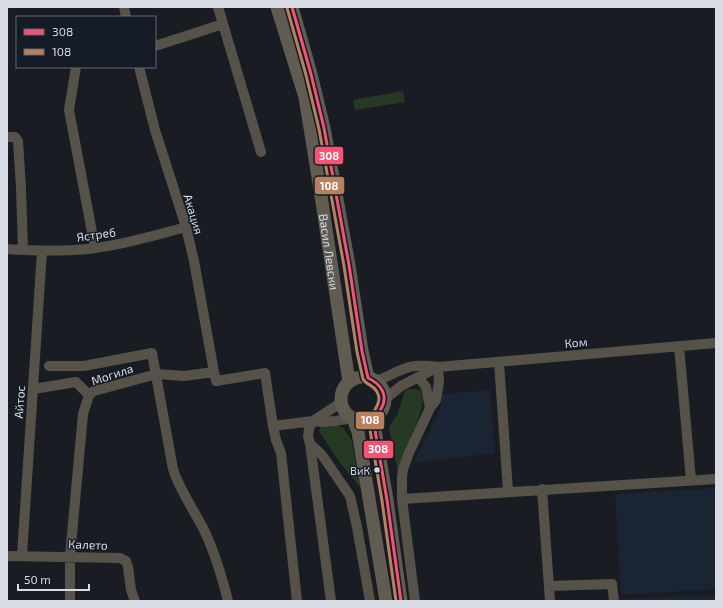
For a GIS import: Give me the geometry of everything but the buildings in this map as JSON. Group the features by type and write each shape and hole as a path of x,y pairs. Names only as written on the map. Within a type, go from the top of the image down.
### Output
{"main road":[{"name":"Васил Левски","path":"277,7 305,98 349,382"},
{"name":"Васил Левски","path":"292,7 311,74 324,128 349,265 361,343 372,379"},
{"path":"386,601 358,432 352,418 347,413 342,402 344,388 349,382 362,377 372,379 382,389 385,399 383,406 375,417 374,424 386,493 401,601"},
{"path":"352,418 366,420 375,417"}],"street":[{"path":"218,7 261,152"},
{"path":"156,46 223,24"},
{"path":"76,68 69,110 95,248"},
{"name":"Акация","path":"139,68 155,130 186,227 194,261 214,372"},
{"path":"7,137 16,137 18,141 23,250"},
{"name":"Ястреб","path":"7,249 42,251 95,248 136,240 186,227"},
{"name":"Айтос","path":"22,555 42,251"},
{"name":"Ком","path":"438,367 716,343"},
{"path":"680,346 691,480"},
{"path":"49,366 84,366 152,353 173,469 178,482 212,548 221,572 228,601"},
{"path":"499,362 508,491"},
{"path":"372,379 386,378 407,368 415,366 438,367"},
{"path":"385,399 401,386 438,367"},
{"path":"416,601 401,485 403,469 409,453 430,408 436,400 438,393 438,367"},
{"path":"214,372 216,381 265,373 276,440 281,453 297,601"},
{"name":"Могила","path":"70,601 70,556 83,414 89,395 94,391 157,374 184,376 214,372"},
{"path":"418,377 426,387 430,408"},
{"path":"33,389 76,382 89,395"},
{"path":"331,601 308,436 309,428 313,421 342,402"},
{"path":"274,426 313,421 335,421 352,418"},
{"path":"310,444 322,456 350,496 370,601"},
{"path":"402,499 508,491 716,479"},
{"path":"542,489 550,601"},
{"name":"Калето","path":"7,556 22,555 120,558 126,561 131,590 135,601"},
{"path":"549,586 612,584 614,601"}],"shaded area":[{"path":"490,390 495,453 413,463 436,418 441,405 442,394"},
{"path":"716,488 716,589 621,595 615,494"},
{"path":"716,595 716,601 621,601 621,599"}],"green space":[{"path":"403,91 405,102 355,110 353,100"},
{"path":"405,390 420,390 423,400 419,418 398,472 389,427 398,413"},
{"path":"332,423 343,428 351,439 361,488 341,464 319,431 321,427"}],"transit line":[{"name":"308","path":"292,7 311,74 324,128 349,265 362,351 368,378 380,387 384,395 383,404 374,424 387,500 401,601"},
{"name":"108","path":"287,8 306,75 319,129 344,266 357,352 363,379 376,390 379,396 378,404 369,424 382,501 396,601"}],"place":[{"name":"ВиК","path":"377,470"}]}
